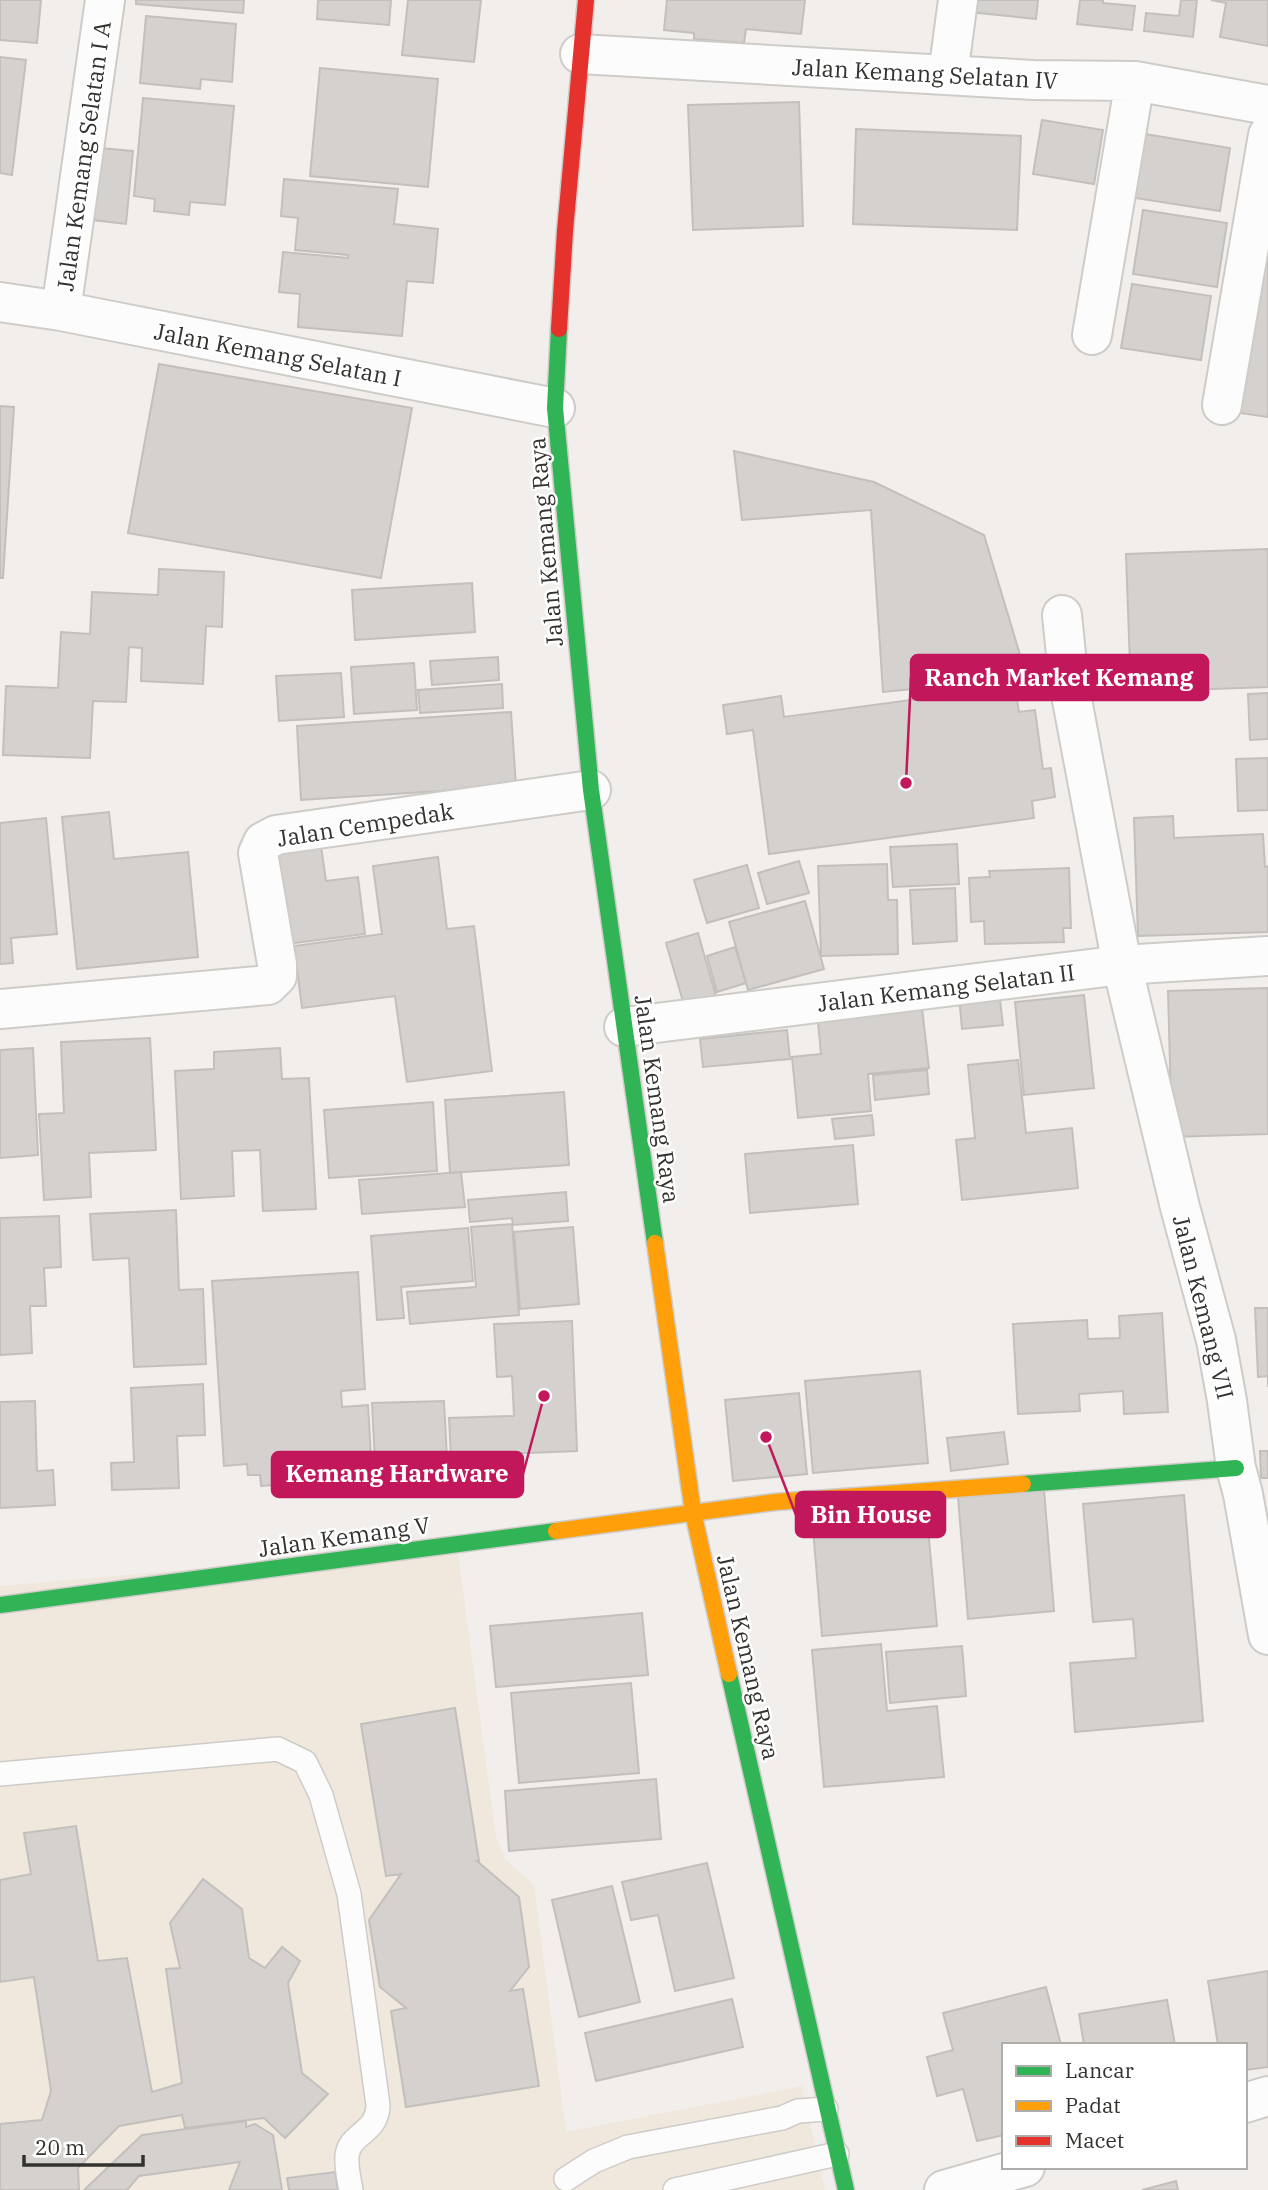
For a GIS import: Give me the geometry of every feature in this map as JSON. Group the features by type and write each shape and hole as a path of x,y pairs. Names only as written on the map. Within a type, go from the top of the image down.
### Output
{"street":[{"name":"Jalan Kemang Selatan I A","path":"61,311 105,0"},
{"name":"Jalan Kemang Raya","path":"586,0 565,231 555,408 591,790 693,1512 846,2190"},
{"path":"948,75 958,0"},
{"name":"Jalan Kemang Selatan IV","path":"580,54 1033,80 1135,81 1268,106"},
{"path":"1092,335 1135,81"},
{"path":"1222,405 1268,135"},
{"name":"Jalan Kemang Selatan I","path":"0,302 61,311 555,408"},
{"name":"Jalan Kemang VII","path":"1062,615 1069,684 1122,965 1180,1207 1216,1340 1236,1468 1268,1635"},
{"name":"Jalan Cempedak","path":"0,1009 268,985 277,976 258,853 268,839 276,835 591,790"},
{"name":"Jalan Kemang Selatan II","path":"624,1027 1122,965 1268,956"},
{"path":"693,1512 775,1503 1236,1468"},
{"name":"Jalan Kemang V","path":"0,1605 693,1512"},
{"path":"1247,2102 1268,2096"},
{"path":"944,2190 1018,2169"}],"lane":[{"path":"0,1774 278,1749 305,1762 321,1795 349,1894 377,2092 378,2114 374,2124 354,2141 346,2153 351,2190"},
{"path":"573,2186 594,2161 628,2147 782,2118 798,2111 826,2109"},
{"path":"675,2190 837,2154"}],"shaded area":[{"path":"457,1546 496,1837 506,1860 534,1885 566,2132 802,2086 825,2190 0,2190 0,1586"}],"building":[{"path":"0,0 41,0 37,43 0,40"},
{"path":"136,0 244,0 243,13 136,4"},
{"path":"318,0 391,0 389,25 317,19"},
{"path":"408,0 481,0 474,62 402,55"},
{"path":"667,0 805,0 801,34 746,29 744,43 694,39 694,33 664,30"},
{"path":"971,0 1038,0 1036,19 969,12"},
{"path":"1080,0 1103,0 1103,3 1135,6 1132,30 1077,24"},
{"path":"1181,0 1197,0 1193,37 1144,31 1146,13 1179,16"},
{"path":"1211,0 1268,0 1268,46 1220,37 1226,3"},
{"path":"146,16 236,24 232,82 201,79 200,89 140,83"},
{"path":"0,57 26,60 12,175 0,173"},
{"path":"320,68 438,79 428,187 310,176"},
{"path":"143,98 234,106 225,205 190,202 189,215 154,211 155,199 134,196"},
{"path":"799,102 803,226 693,230 688,105"},
{"path":"1042,120 1103,130 1094,184 1033,174"},
{"path":"856,129 1021,136 1017,230 853,224"},
{"path":"1145,134 1230,148 1220,211 1135,198"},
{"path":"100,148 133,151 126,224 93,220"},
{"path":"284,179 398,189 394,224 438,229 433,283 407,281 402,336 298,327 300,294 279,292 283,252 348,258 348,255 295,250 298,218 281,216"},
{"path":"1268,195 1268,417 1233,412"},
{"path":"1143,210 1227,223 1217,287 1133,274"},
{"path":"1132,284 1211,296 1201,360 1121,348"},
{"path":"159,364 412,408 381,578 128,533"},
{"path":"0,406 14,407 3,578 0,578"},
{"path":"734,451 874,482 984,535 1027,678 883,692 871,510 742,520"},
{"path":"1268,549 1268,687 1131,692 1126,554"},
{"path":"159,569 224,572 222,627 206,626 203,684 141,681 142,648 129,647 126,702 93,701 90,758 3,755 6,686 58,688 61,632 90,634 92,592 158,595"},
{"path":"472,583 475,632 355,640 352,590"},
{"path":"498,657 499,680 432,685 430,661"},
{"path":"414,663 417,710 354,714 351,667"},
{"path":"341,673 344,717 279,721 276,676"},
{"path":"502,684 503,708 420,713 418,690"},
{"path":"1015,686 1019,712 1035,710 1043,769 1051,768 1055,797 1032,801 1034,818 769,854 753,730 727,734 723,705 781,696 784,717"},
{"path":"1268,693 1268,739 1250,740 1248,694"},
{"path":"511,712 516,786 301,800 297,726"},
{"path":"1268,758 1268,810 1238,811 1236,759"},
{"path":"109,812 114,859 188,852 198,957 77,969 62,817"},
{"path":"1173,816 1174,838 1263,834 1265,867 1268,866 1268,932 1138,936 1134,818"},
{"path":"46,818 57,934 11,938 13,963 0,964 0,823"},
{"path":"957,844 959,884 893,887 890,847"},
{"path":"321,846 326,881 358,877 365,934 280,945 268,852"},
{"path":"438,857 447,929 474,926 492,1071 407,1082 395,996 302,1008 294,946 382,934 373,866"},
{"path":"799,861 809,893 767,904 758,873"},
{"path":"887,864 888,900 897,900 898,954 821,956 818,866"},
{"path":"747,865 759,908 707,923 694,880"},
{"path":"1069,868 1071,928 1063,928 1064,942 985,944 984,921 971,922 969,878 990,877 989,871"},
{"path":"955,888 957,941 913,944 910,890"},
{"path":"805,901 824,969 748,990 729,922"},
{"path":"698,933 716,996 684,1005 666,943"},
{"path":"735,947 746,983 717,992 707,956"},
{"path":"1268,988 1268,1134 1172,1137 1168,991"},
{"path":"999,992 1003,1025 962,1029 959,996"},
{"path":"1084,995 1094,1088 1024,1095 1015,1002"},
{"path":"921,1000 929,1068 868,1074 871,1111 798,1118 792,1057 821,1054 817,1011"},
{"path":"787,1030 790,1059 703,1067 700,1039"},
{"path":"150,1038 156,1150 89,1153 91,1197 44,1200 39,1114 64,1113 61,1042"},
{"path":"33,1048 38,1155 0,1158 0,1050"},
{"path":"280,1048 282,1079 309,1078 316,1209 263,1211 260,1150 232,1151 234,1196 181,1199 175,1071 214,1069 214,1052"},
{"path":"1018,1060 1026,1133 1072,1128 1078,1188 962,1200 956,1140 975,1138 968,1065"},
{"path":"927,1070 929,1094 875,1100 873,1075"},
{"path":"564,1092 569,1165 450,1173 445,1100"},
{"path":"433,1102 437,1171 329,1178 324,1110"},
{"path":"872,1115 874,1135 835,1139 832,1119"},
{"path":"853,1145 858,1204 750,1213 745,1154"},
{"path":"461,1172 465,1207 362,1214 359,1180"},
{"path":"566,1192 568,1221 513,1225 512,1218 470,1222 468,1200"},
{"path":"176,1210 179,1290 203,1289 206,1364 134,1367 129,1258 93,1260 90,1214"},
{"path":"59,1216 61,1267 44,1268 46,1306 30,1306 32,1353 0,1355 0,1218"},
{"path":"512,1224 519,1315 410,1324 407,1292 476,1287 471,1227"},
{"path":"573,1227 579,1304 520,1309 514,1232"},
{"path":"468,1228 473,1281 401,1287 404,1318 377,1320 371,1236"},
{"path":"358,1272 365,1389 341,1391 342,1407 368,1405 371,1457 330,1459 331,1470 313,1471 313,1482 261,1486 260,1475 248,1475 247,1464 224,1466 212,1281"},
{"path":"1255,1308 1268,1308 1268,1376 1258,1377"},
{"path":"1162,1313 1168,1412 1124,1414 1123,1391 1079,1394 1080,1411 1018,1414 1013,1324 1087,1320 1088,1339 1120,1338 1119,1316"},
{"path":"572,1321 577,1451 451,1456 449,1418 514,1416 512,1376 497,1377 494,1324"},
{"path":"920,1371 928,1463 813,1473 805,1381"},
{"path":"203,1384 205,1435 177,1436 179,1488 112,1490 111,1463 134,1462 131,1388"},
{"path":"799,1393 807,1474 733,1481 725,1400"},
{"path":"35,1401 37,1471 53,1470 55,1505 0,1508 0,1402"},
{"path":"444,1401 447,1459 375,1462 372,1403"},
{"path":"1004,1432 1008,1464 951,1471 947,1438"},
{"path":"1260,1451 1268,1451 1268,1478 1261,1478"},
{"path":"1044,1490 1054,1611 968,1619 958,1497"},
{"path":"1184,1495 1203,1721 1075,1732 1070,1663 1136,1658 1133,1619 1093,1622 1083,1504"},
{"path":"926,1507 937,1626 822,1636 812,1517"},
{"path":"642,1613 648,1675 496,1687 490,1626"},
{"path":"881,1644 887,1711 937,1706 944,1777 824,1787 812,1650"},
{"path":"962,1646 966,1696 890,1703 886,1652"},
{"path":"631,1683 639,1773 519,1783 511,1693"},
{"path":"455,1708 477,1861 519,1897 529,1967 510,1991 523,1989 539,2086 406,2107 391,2011 406,2008 380,1987 369,1920 401,1874 386,1876 361,1724"},
{"path":"656,1779 661,1839 509,1851 505,1791"},
{"path":"76,1826 98,1961 127,1958 152,2092 182,2083 166,1969 180,1968 170,1923 203,1879 242,1909 249,1958 265,1968 282,1947 300,1961 288,1983 302,2073 328,2094 285,2138 264,2118 185,2128 182,2115 119,2126 78,2168 79,2190 0,2190 0,2124 42,2120 51,2091 34,1977 0,1982 0,1880 31,1874 24,1833"},
{"path":"707,1863 734,1978 675,1991 658,1915 631,1920 622,1882"},
{"path":"612,1886 640,2002 579,2017 552,1900"},
{"path":"1268,1971 1268,2067 1247,2070 1247,2043 1218,2043 1208,1981"},
{"path":"1046,1987 1060,2043 1002,2043 1002,2135 977,2141 963,2089 937,2096 927,2057 953,2050 943,2013"},
{"path":"732,1999 743,2047 596,2081 585,2033"},
{"path":"1167,2000 1175,2043 1084,2043 1079,2014"},
{"path":"246,2121 246,2127 255,2124 273,2135 282,2190 229,2190 240,2162 139,2176 127,2190 84,2190 142,2135"},
{"path":"335,2172 338,2190 289,2190 287,2178"},
{"path":"1176,2181 1178,2190 1142,2190"}],"traffic: fast":[{"path":"559,329 555,408 591,790 655,1243"},
{"path":"1023,1484 1236,1468"},
{"path":"0,1605 556,1531"},
{"path":"729,1674 846,2190"}],"traffic: slow":[{"path":"655,1243 693,1512 729,1674"},
{"path":"556,1531 775,1502 1023,1484"}],"traffic: jam":[{"path":"559,329 586,0"}],"place":[{"name":"Ranch Market Kemang","path":"906,783"},
{"name":"Kemang Hardware","path":"544,1396"},
{"name":"Bin House","path":"766,1437"}]}
